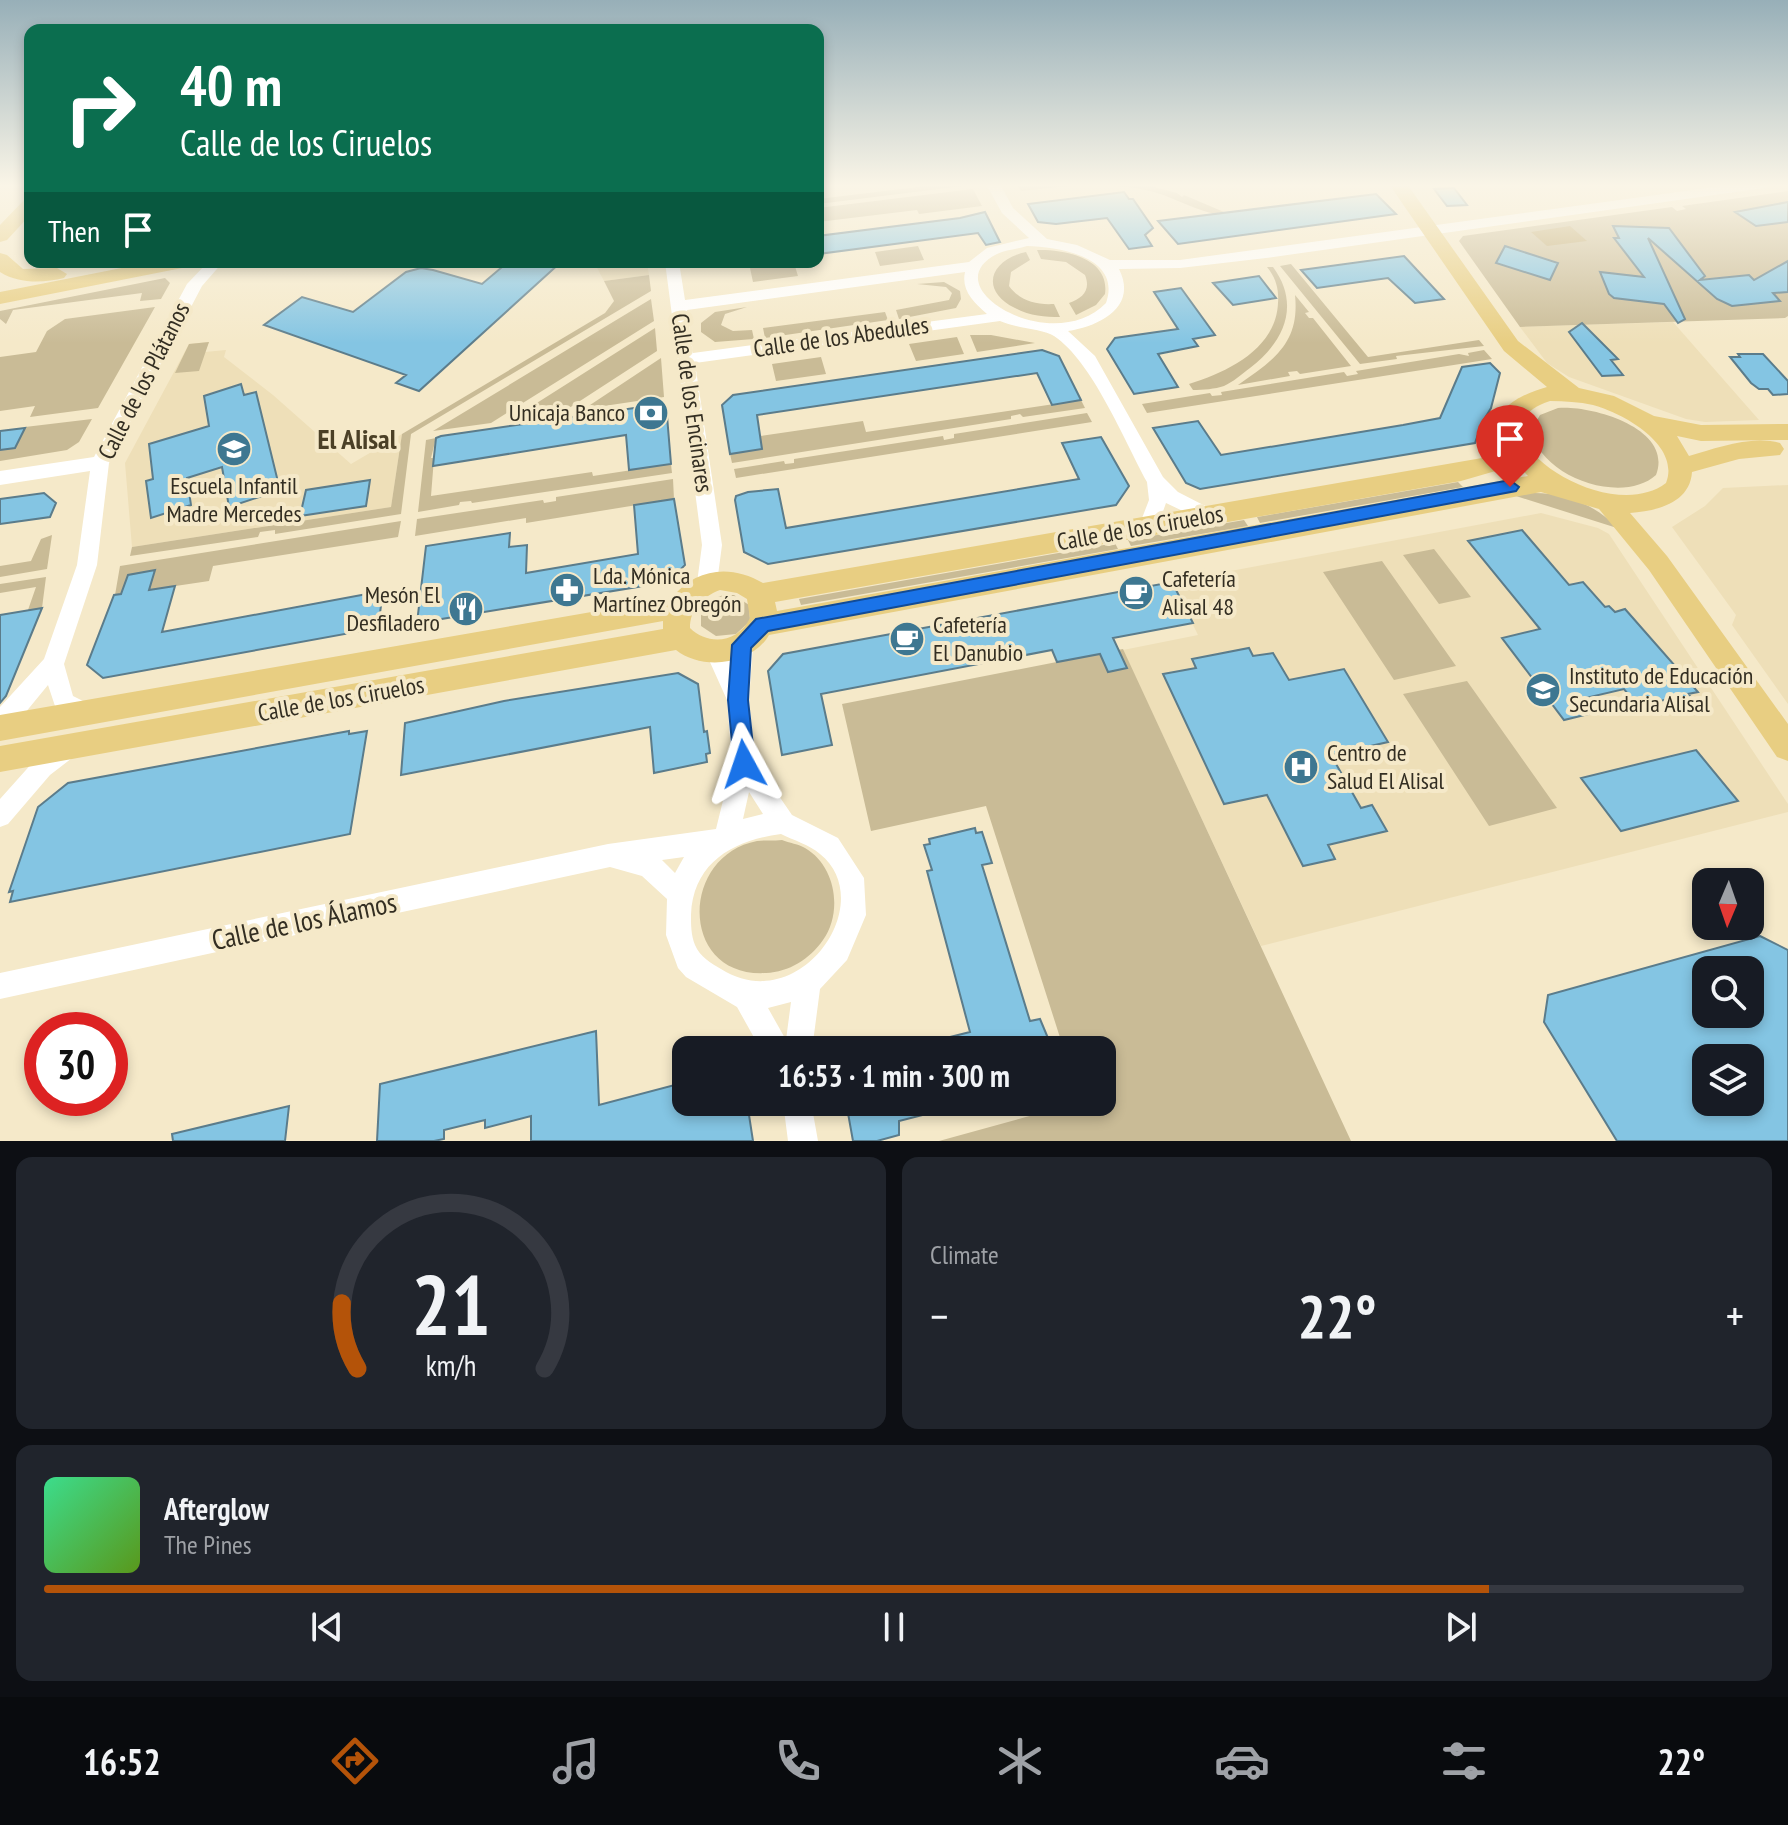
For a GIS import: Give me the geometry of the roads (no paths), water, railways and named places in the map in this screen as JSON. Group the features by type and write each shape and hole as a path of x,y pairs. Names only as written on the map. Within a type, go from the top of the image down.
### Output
{"main road":[{"path":"1436,237 1511,346 1524,378 1528,399"},
{"path":"0,259 2,265 12,271 34,276 93,268"},
{"path":"0,288 95,268"},
{"path":"0,298 151,268"},
{"path":"1511,346 1574,395"},
{"path":"1648,422 1671,443 1682,466 1680,483 1674,490 1666,497 1644,503 1607,502 1558,485 1532,467 1510,437 1513,411 1528,399 1549,394 1574,395 1612,404 1648,422 1701,433 1788,432"},
{"name":"Calle de los Ciruelos","path":"759,594 1481,468 1506,457 1514,446"},
{"path":"1682,466 1739,451 1788,448"},
{"name":"Calle de los Ciruelos","path":"763,625 1510,487 1541,483 1558,485"},
{"path":"1607,502 1658,563 1788,748"},
{"path":"1644,503 1644,521 1658,563"},
{"path":"719,581 742,582 759,594 765,612 763,625 729,648 700,649 683,637 676,622 678,608 691,592 719,581"},
{"name":"Calle de los Ciruelos","path":"0,728 678,608"},
{"name":"Calle de los Ciruelos","path":"0,759 683,637"}],"street":[{"path":"1006,237 1006,246"},
{"path":"1037,237 1042,242"},
{"path":"1106,265 1180,264 1384,237"},
{"path":"1042,242 1084,251 1106,265 1117,284 1117,295 1112,306 1088,322 1056,329 1026,326 998,317 978,302 972,293 970,275 986,254 1006,246 1042,242"},
{"path":"1117,284 1180,264"},
{"path":"678,306 974,266"},
{"name":"Calle de los Plátanos","path":"187,268 195,284"},
{"name":"Calle de los Plátanos","path":"0,721 53,664 87,565 100,463 195,284 210,268"},
{"name":"Calle de los Encinares","path":"673,268 719,581"},
{"name":"Calle de los Abedules","path":"685,359 998,317"},
{"path":"1088,322 1089,360"},
{"path":"1056,329 1089,360 1156,482 1171,497 1208,516"},
{"path":"0,478 100,463"},
{"path":"1149,526 1158,500 1156,482"},
{"path":"722,838 744,764 729,648"},
{"path":"53,664 64,702 87,714"},
{"path":"0,816 42,768 68,748"},
{"path":"744,764 783,823"},
{"path":"783,823 807,829 824,840 838,855 848,872 854,892 853,914 848,936 837,956 807,983 777,993 746,997 715,986 692,965 678,936 677,908 684,881 699,857 722,838 757,824 783,823"},
{"name":"Calle de los Álamos","path":"0,986 608,856 722,838"},
{"name":"Calle de los Álamos","path":"608,856 649,865 680,895"},
{"path":"800,1036 807,983"},
{"path":"746,997 768,1036"},
{"path":"799,1116 803,1141"}],"place":[{"name":"Unicaja Banco","path":"651,413"},
{"name":"Escuela Infantil Madre Mercedes","path":"234,449"},
{"name":"Lda. Mónica Martínez Obregón","path":"567,590"},
{"name":"Cafetería Alisal 48","path":"1136,593"},
{"name":"Mesón El Desfiladero","path":"466,609"},
{"name":"Cafetería El Danubio","path":"907,639"},
{"name":"Instituto de Educación Secundaria Alisal","path":"1543,690"},
{"name":"Centro de Salud El Alisal","path":"1301,767"}],"district":[{"name":"El Alisal","path":"357,439"}]}
